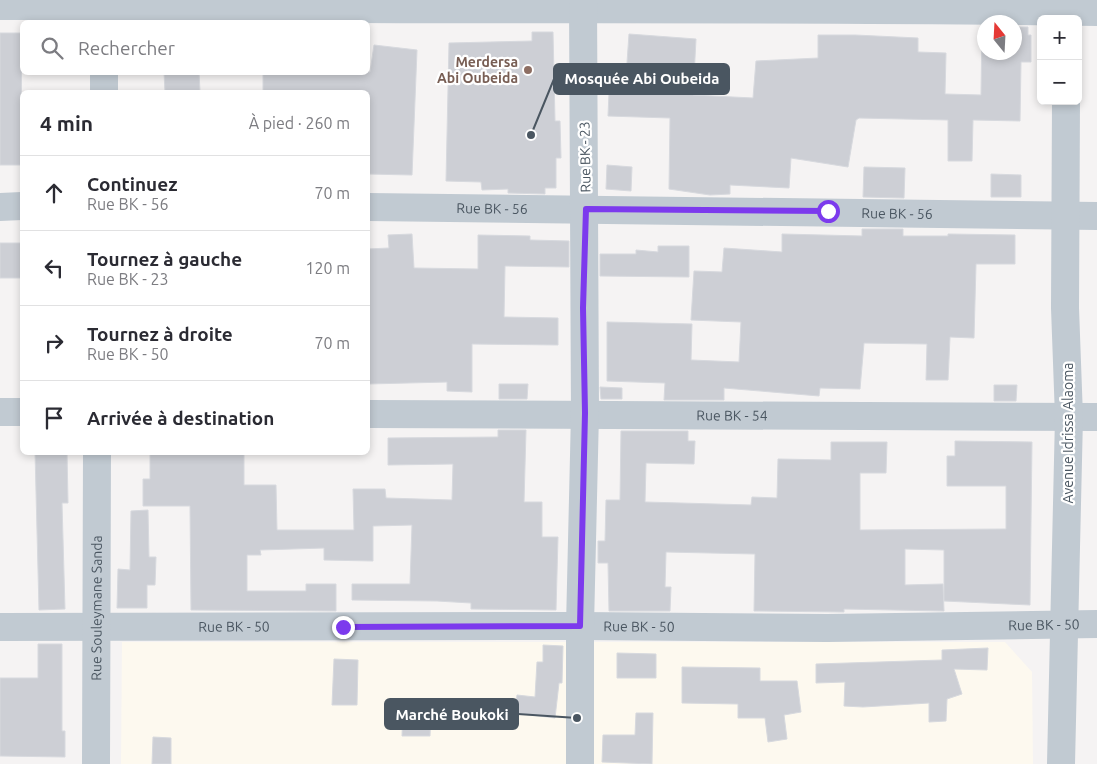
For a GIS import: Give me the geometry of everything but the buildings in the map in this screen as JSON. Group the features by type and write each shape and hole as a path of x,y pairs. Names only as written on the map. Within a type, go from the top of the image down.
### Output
{"street":[{"path":"0,6 104,9 349,9 583,5 1064,10 1097,12"},
{"name":"Rue BK - 23","path":"580,764 580,626 585,413 583,308 586,209 583,5"},
{"path":"104,75 104,90"},
{"name":"Avenue Idrissa Alaoma","path":"1061,764 1070,417 1065,308 1066,105"},
{"path":"0,207 20,206"},
{"name":"Rue BK - 56","path":"370,207 1097,216"},
{"path":"0,412 20,412"},
{"name":"Rue BK - 54","path":"370,414 585,413 1097,417"},
{"name":"Rue Souleymane Sanda","path":"96,764 97,455"},
{"name":"Rue BK - 50","path":"0,627 95,629 580,626 827,628 1097,624"}],"shaded area":[{"path":"122,642 1005,642 1032,672 1033,764 121,764"}],"place":[{"name":"Merdersa Abi Oubeida","path":"528,70"},
{"name":"Mosquée Abi Oubeida","path":"531,135"},
{"name":"Marché Boukoki","path":"577,718"}],"route":[{"path":"343,627 580,626 585,413 583,308 586,209 828,211"}]}
